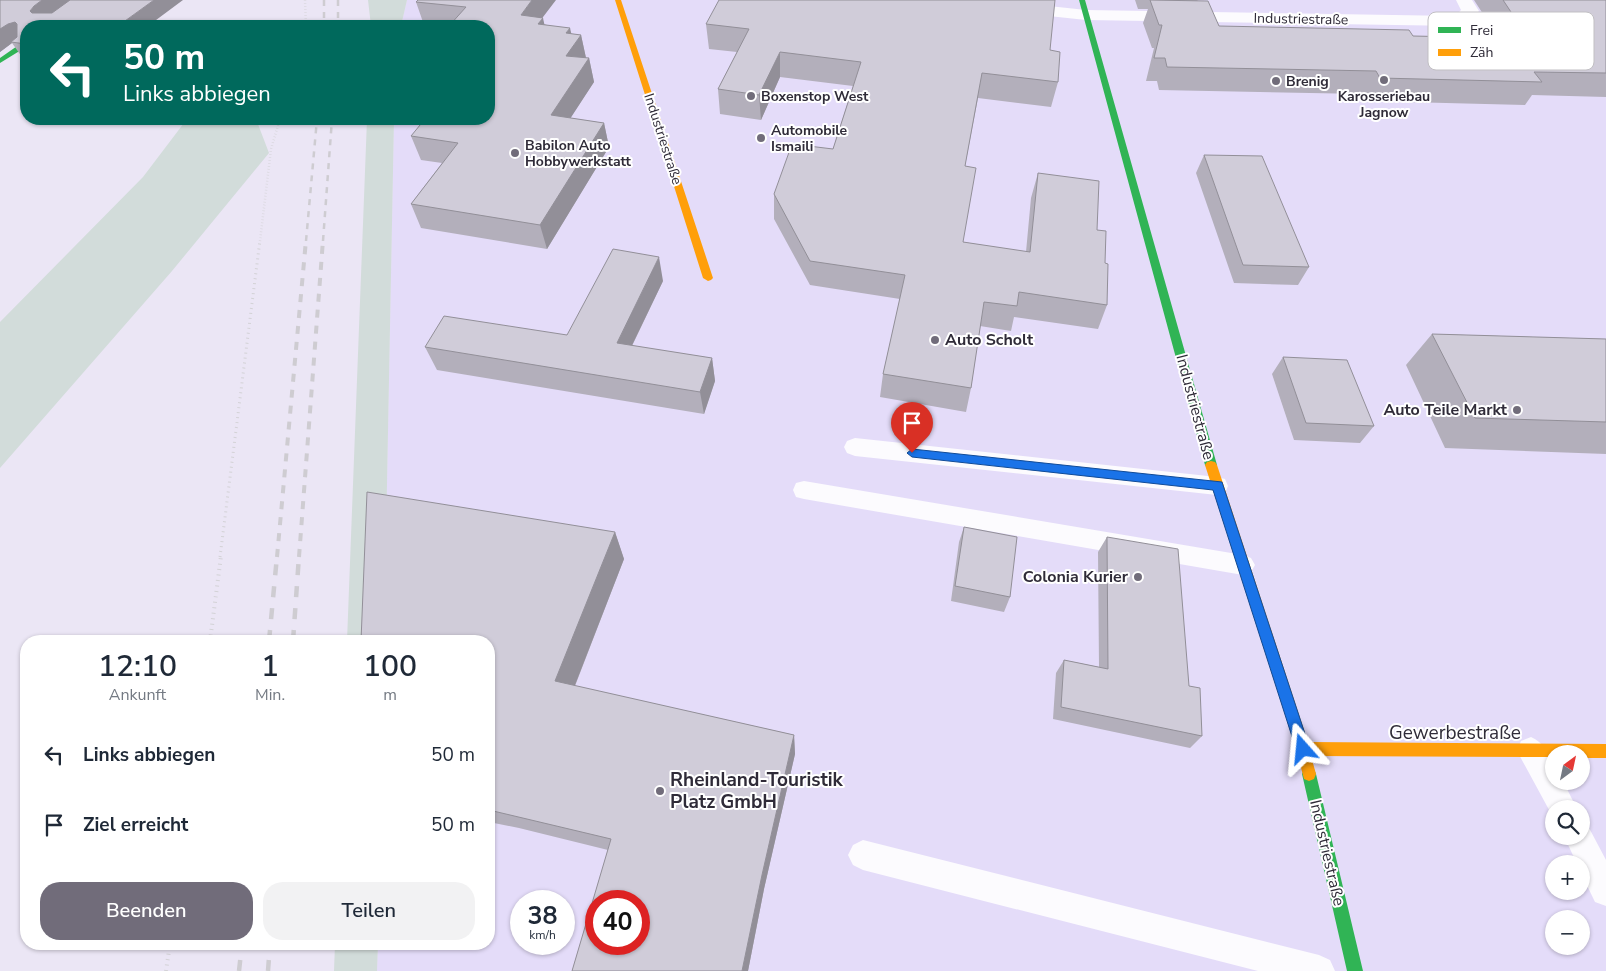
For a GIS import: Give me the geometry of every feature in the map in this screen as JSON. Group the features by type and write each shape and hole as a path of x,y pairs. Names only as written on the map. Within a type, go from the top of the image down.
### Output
{"street":[{"name":"Industriestraße","path":"618,0 708,278"},
{"name":"Industriestraße","path":"946,0 1084,8 1428,20"},
{"name":"Industriestraße","path":"1464,0 1469,12"},
{"name":"Industriestraße","path":"1084,8 1218,486 1303,749 1355,971"},
{"path":"0,61 20,48"},
{"name":"Gewerbestraße","path":"1303,749 1606,751"}],"lane":[{"path":"855,447 1218,486"},
{"path":"804,490 1243,564"},
{"path":"1531,751 1558,800"},
{"path":"1583,845 1606,891"},
{"path":"863,855 1319,971"}],"path":[{"path":"306,0 306,20"},
{"path":"211,635 270,149 278,125"},
{"path":"166,971 169,950"}],"shaded area":[{"path":"368,0 407,0 402,20 370,20"},
{"path":"407,0 1606,0 1606,971 377,971 378,950 495,950 495,635 384,635 394,125 495,125 495,20 402,20"},
{"path":"182,125 258,125 269,153 172,271 0,468 0,322 143,177"},
{"path":"367,125 394,125 384,635 347,635"},
{"path":"335,950 378,950 377,971 334,971"}],"building":[{"path":"0,0 42,0 30,11 32,13 52,13 70,0 154,0 126,20 20,20 20,43 11,42 17,37 17,24 15,22 0,29"},
{"path":"418,0 532,0 521,15 543,18 538,24 570,28 566,33 581,35 566,56 589,58 551,115 604,123 540,225 411,204 458,143 411,136 420,125 495,125 495,20 454,20 466,7 416,2"},
{"path":"719,0 1055,0 1050,50 1060,52 1058,82 982,73 965,166 976,168 963,242 1030,252 1038,173 1099,181 1097,230 1106,231 1105,263 1108,264 1107,305 1019,292 1017,306 984,302 971,388 883,374 905,275 810,261 774,194 792,144 833,149 861,62 780,52 759,95 718,89 749,29 706,24"},
{"path":"1150,0 1208,1 1219,26 1409,30 1413,36 1428,36 1428,70 1594,70 1594,12 1511,12 1503,0 1606,0 1606,73 1534,72 1542,82 1380,78 1376,71 1167,67 1165,58 1154,58 1162,25 1159,25"},
{"path":"1204,155 1262,156 1309,267 1243,265"},
{"path":"613,249 659,257 617,343 712,358 700,392 425,347 444,316 567,335"},
{"path":"1432,334 1606,339 1606,422 1475,418"},
{"path":"1283,357 1347,360 1374,426 1306,423"},
{"path":"367,492 615,532 555,681 794,735 742,971 572,971 585,927 585,955 650,955 650,890 596,890 611,839 495,811 495,635 361,635"},
{"path":"964,527 1017,537 1010,597 955,586"},
{"path":"1107,537 1178,549 1189,686 1200,688 1202,736 1061,707 1064,660 1108,669"}],"railway":[{"path":"324,0 324,20"},
{"path":"338,0 338,20"},
{"path":"306,241 316,125"},
{"path":"323,241 332,125"},
{"path":"277,557 306,240"},
{"path":"299,557 323,240"},
{"path":"270,635 277,556"},
{"path":"293,635 299,556"},
{"path":"239,971 241,950"},
{"path":"268,971 270,950"}],"traffic: fast":[{"path":"1082,0 1211,465"},
{"path":"0,61 20,48"},
{"path":"1309,774 1355,971"}],"traffic: slow":[{"path":"618,0 708,278"},
{"path":"1211,465 1303,749 1309,774"},
{"path":"1303,749 1606,751"}],"place":[{"name":"Karosseriebau Jagnow","path":"1384,80"},
{"name":"Brenig","path":"1276,81"},
{"name":"Boxenstop West","path":"751,96"},
{"name":"Automobile Ismaili","path":"761,138"},
{"name":"Babilon Auto Hobbywerkstatt","path":"515,153"},
{"name":"Auto Scholt","path":"935,340"},
{"name":"Auto Teile Markt","path":"1517,410"},
{"name":"Colonia Kurier","path":"1138,577"},
{"name":"Rheinland-Touristik Platz GmbH","path":"660,791"}],"route":[{"path":"912,453 1218,486 1303,749"}]}
